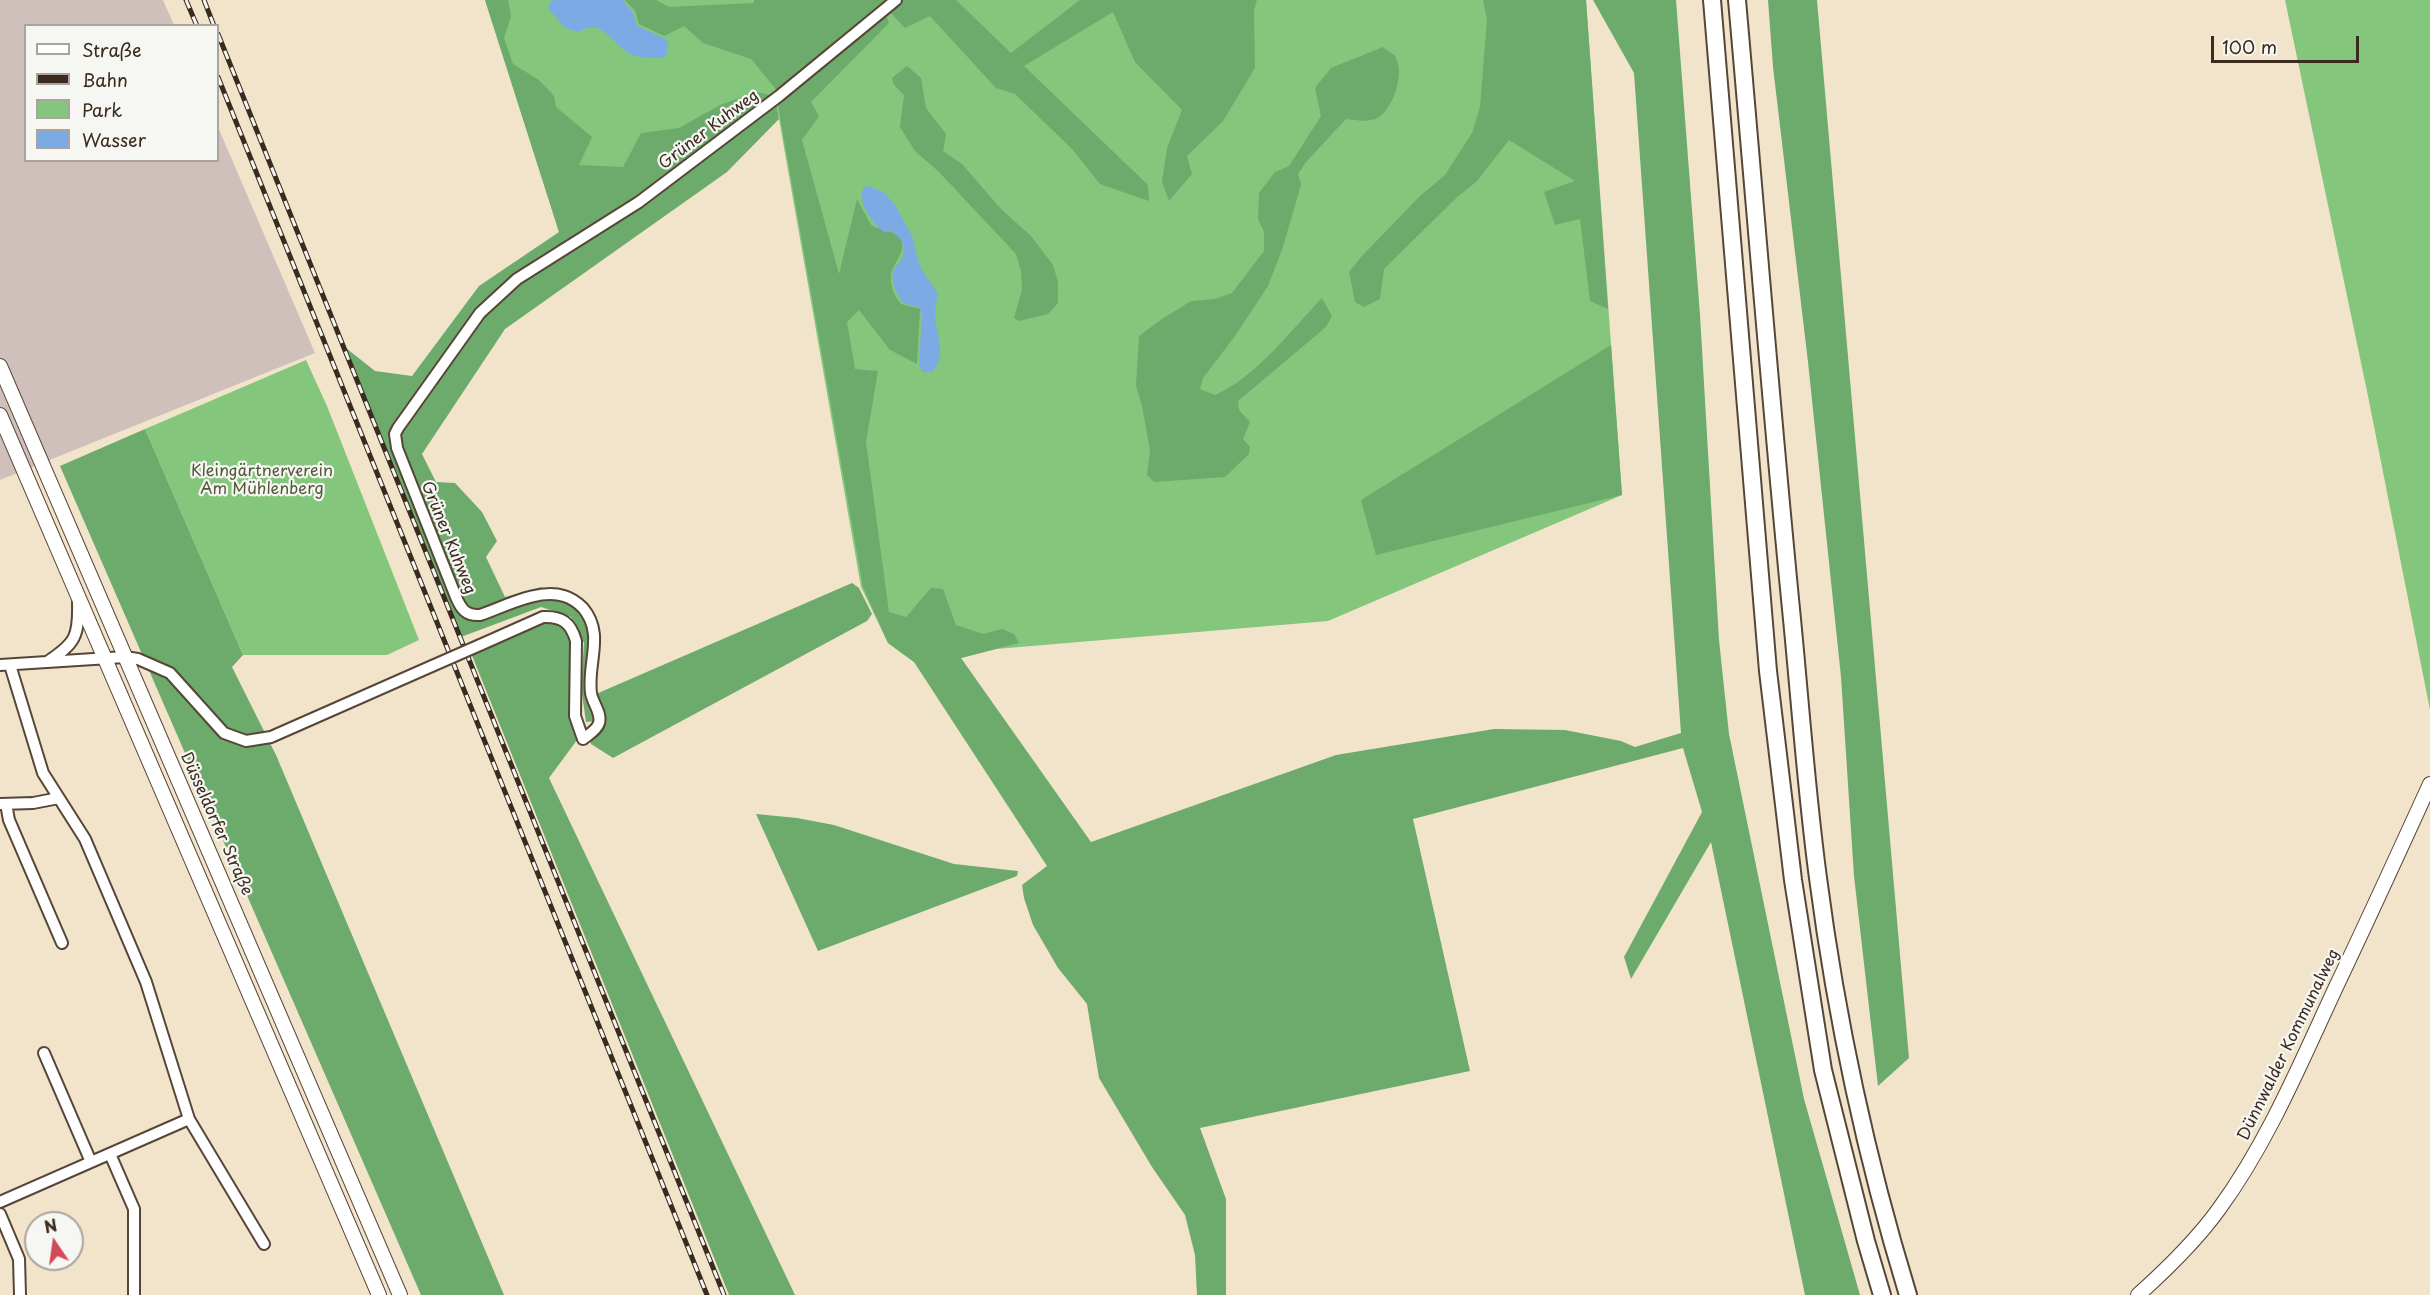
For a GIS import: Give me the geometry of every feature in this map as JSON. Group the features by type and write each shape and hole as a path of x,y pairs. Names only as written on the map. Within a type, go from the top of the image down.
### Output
{"highway":[{"path":"1712,0 1773,728 1793,880 1823,1070 1882,1295"},
{"path":"1737,0 1818,877 1849,1060 1890,1236 1908,1295"}],"main road":[{"name":"Düsseldorfer Straße","path":"0,366 400,1295"},
{"path":"0,415 379,1295"},
{"name":"Dünnwalder Kommunalweg","path":"2138,1295 2204,1229 2246,1167 2305,1054 2430,784"}],"street":[{"name":"Grüner Kuhweg","path":"5,665 125,657 138,659 171,673 224,733 246,741 271,737 543,617 555,616 573,628 576,641 577,725 583,739 596,729 599,723 591,691 595,637 588,615 572,600 550,594 538,595 480,615 472,616 465,613 460,607 397,448 395,434 488,304 510,285 555,254 639,202 779,96 896,0"},
{"path":"47,663 67,649 76,638 78,597"},
{"path":"5,665 43,773 85,839 146,982 189,1119 264,1244"},
{"path":"59,798 3,804 62,943"},
{"path":"44,1053 91,1162"},
{"path":"0,1202 189,1119"},
{"path":"110,1154 134,1209 134,1295"},
{"path":"0,1214 19,1258 20,1295"}],"shaded area":[{"path":"0,0 163,0 174,24 24,24 24,162 219,162 219,129 315,353 0,480"}],"green space":[{"path":"485,0 1586,0 1622,495 1328,621 996,649 961,658 914,662 888,643 861,587 775,96 559,232"},
{"path":"485,0 508,0 511,16 504,38 513,64 539,80 554,96 556,107 592,137 579,165 623,167 641,133 679,128 720,105 757,92 775,96 779,119 727,172 505,329 422,454 436,482 455,483 482,512 497,541 486,557 505,597 541,587 570,604 586,621 591,629 596,721 586,722 581,687 584,643 571,617 541,607 461,637 346,348 375,371 412,376 479,286 559,232"},
{"path":"625,0 656,0 669,7 754,3 754,0 893,0 779,93 751,59 703,43 684,26 664,36 639,24 635,11"},
{"path":"899,0 956,0 1011,53 1080,0 1257,0 1254,10 1255,68 1223,121 1187,156 1192,174 1169,201 1162,182 1167,148 1182,110 1135,62 1113,12 1024,66 1148,185 1149,201 1100,184 1072,149 1015,94 996,88 930,16 905,28 887,9"},
{"path":"1483,0 1586,0 1608,309 1590,301 1580,219 1555,225 1544,192 1575,181 1509,140 1477,181 1454,200 1384,269 1380,299 1364,307 1355,302 1349,272 1419,197 1445,175 1472,133 1480,107 1487,19"},
{"path":"1593,0 1676,0 1700,315 1719,640 1729,734 1804,1099 1860,1295 1805,1295 1711,842 1631,979 1624,957 1702,812 1683,748 1413,819 1470,1071 1200,1128 1226,1199 1226,1295 1197,1295 1195,1255 1185,1215 1152,1167 1099,1078 1087,1004 1058,968 1033,925 1022,885 1047,866 914,662 888,643 863,587 777,100 885,13 889,23 811,102 819,116 802,140 839,274 857,199 871,225 897,235 901,240 902,250 891,274 894,294 901,304 920,309 917,364 890,350 859,310 847,322 855,369 878,371 866,442 889,612 906,617 931,588 943,589 956,625 983,634 1002,629 1014,634 1019,643 961,658 1091,842 1336,755 1494,729 1565,730 1621,741 1635,747 1681,733 1634,73"},
{"path":"1768,0 1817,0 1909,1058 1878,1086 1854,876 1841,677 1808,362 1773,67"},
{"path":"2285,0 2430,0 2430,710 2368,396"},
{"path":"1383,47 1395,56 1399,71 1396,89 1389,106 1375,119 1363,121 1346,119 1306,162 1298,174 1301,185 1282,250 1268,286 1235,336 1203,378 1200,389 1215,395 1230,388 1272,352 1322,298 1332,316 1326,327 1238,401 1239,410 1250,422 1243,439 1250,447 1249,454 1225,477 1154,482 1147,475 1150,450 1136,386 1139,336 1191,301 1215,299 1232,293 1264,251 1264,232 1258,219 1259,193 1275,172 1289,166 1321,116 1315,88 1331,68"},
{"path":"907,66 921,78 926,108 946,134 943,151 962,164 1001,209 1031,236 1053,265 1058,282 1058,303 1048,314 1019,321 1014,318 1022,290 1021,272 1016,254 939,172 915,151 900,127 904,95 894,85 892,78"},
{"path":"1611,345 1622,495 1376,555 1361,500"},
{"name":"Kleingärtnerverein Am Mühlenberg","path":"306,360 327,406 419,640 387,655 243,655 145,429"},
{"path":"145,429 243,655 232,667 276,755 504,1295 421,1295 60,466"},
{"path":"852,583 859,588 872,614 867,621 613,758 591,744 590,739 599,731 596,694"},
{"path":"555,620 567,632 570,643 571,721 577,740 549,778 795,1295 729,1295 471,653 530,625"},
{"path":"756,814 834,825 954,864 1018,871 1017,876 818,951"}],"water":[{"path":"555,0 623,0 633,13 637,26 664,38 668,43 667,54 662,58 637,56 624,50 600,29 593,27 579,32 565,28 548,8 550,2"},
{"path":"868,186 883,192 895,205 912,236 920,267 938,294 935,313 940,351 937,366 932,372 922,372 919,364 922,313 918,307 903,303 894,285 893,272 902,258 903,244 889,230 885,233 867,212 862,193 864,187"}],"railway":[{"path":"186,0 196,24"},
{"path":"204,0 213,24"},
{"path":"219,36 724,1295"},
{"path":"219,79 707,1295"}]}
